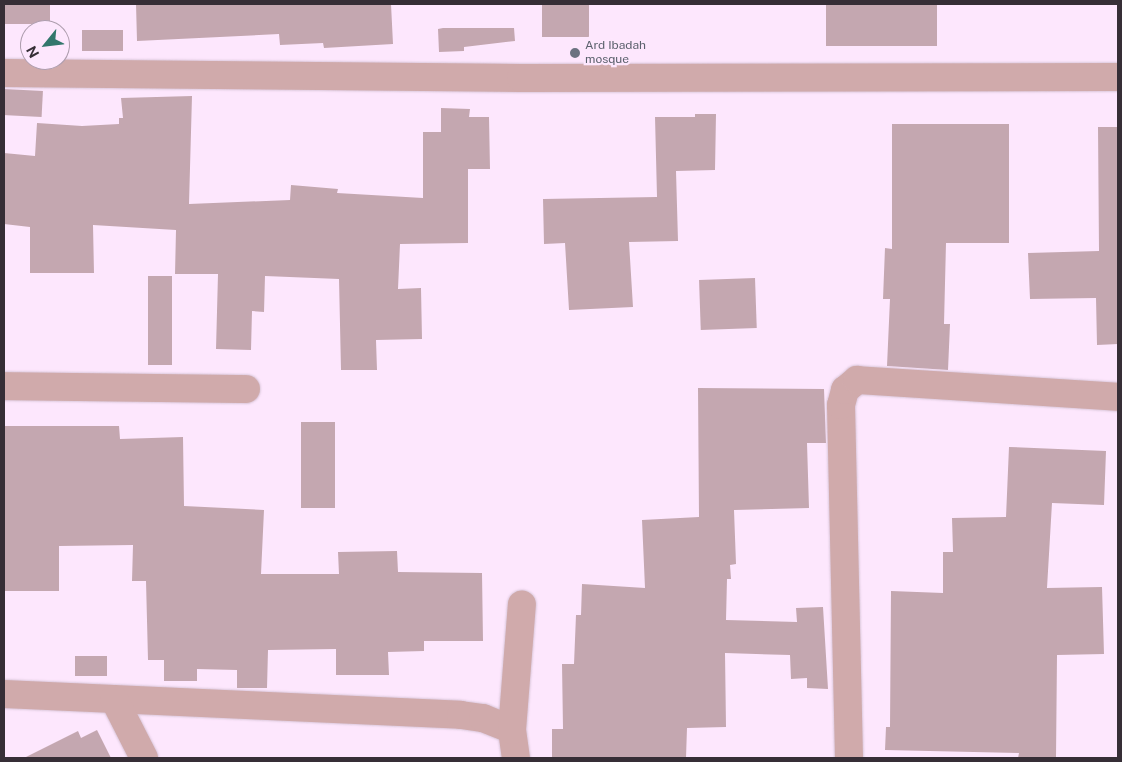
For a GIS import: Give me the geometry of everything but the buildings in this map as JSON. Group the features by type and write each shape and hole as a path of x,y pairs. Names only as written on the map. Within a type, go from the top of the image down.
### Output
{"street":[{"path":"4,73 521,78 1118,77"},
{"path":"849,758 841,405 845,390 857,380 1118,397"},
{"path":"4,386 246,389"},
{"path":"516,758 512,730 522,604"},
{"path":"4,694 461,715 483,718 512,730"},
{"path":"114,699 144,758"}],"place":[{"name":"Ard Ibadah mosque","path":"575,53"}]}
